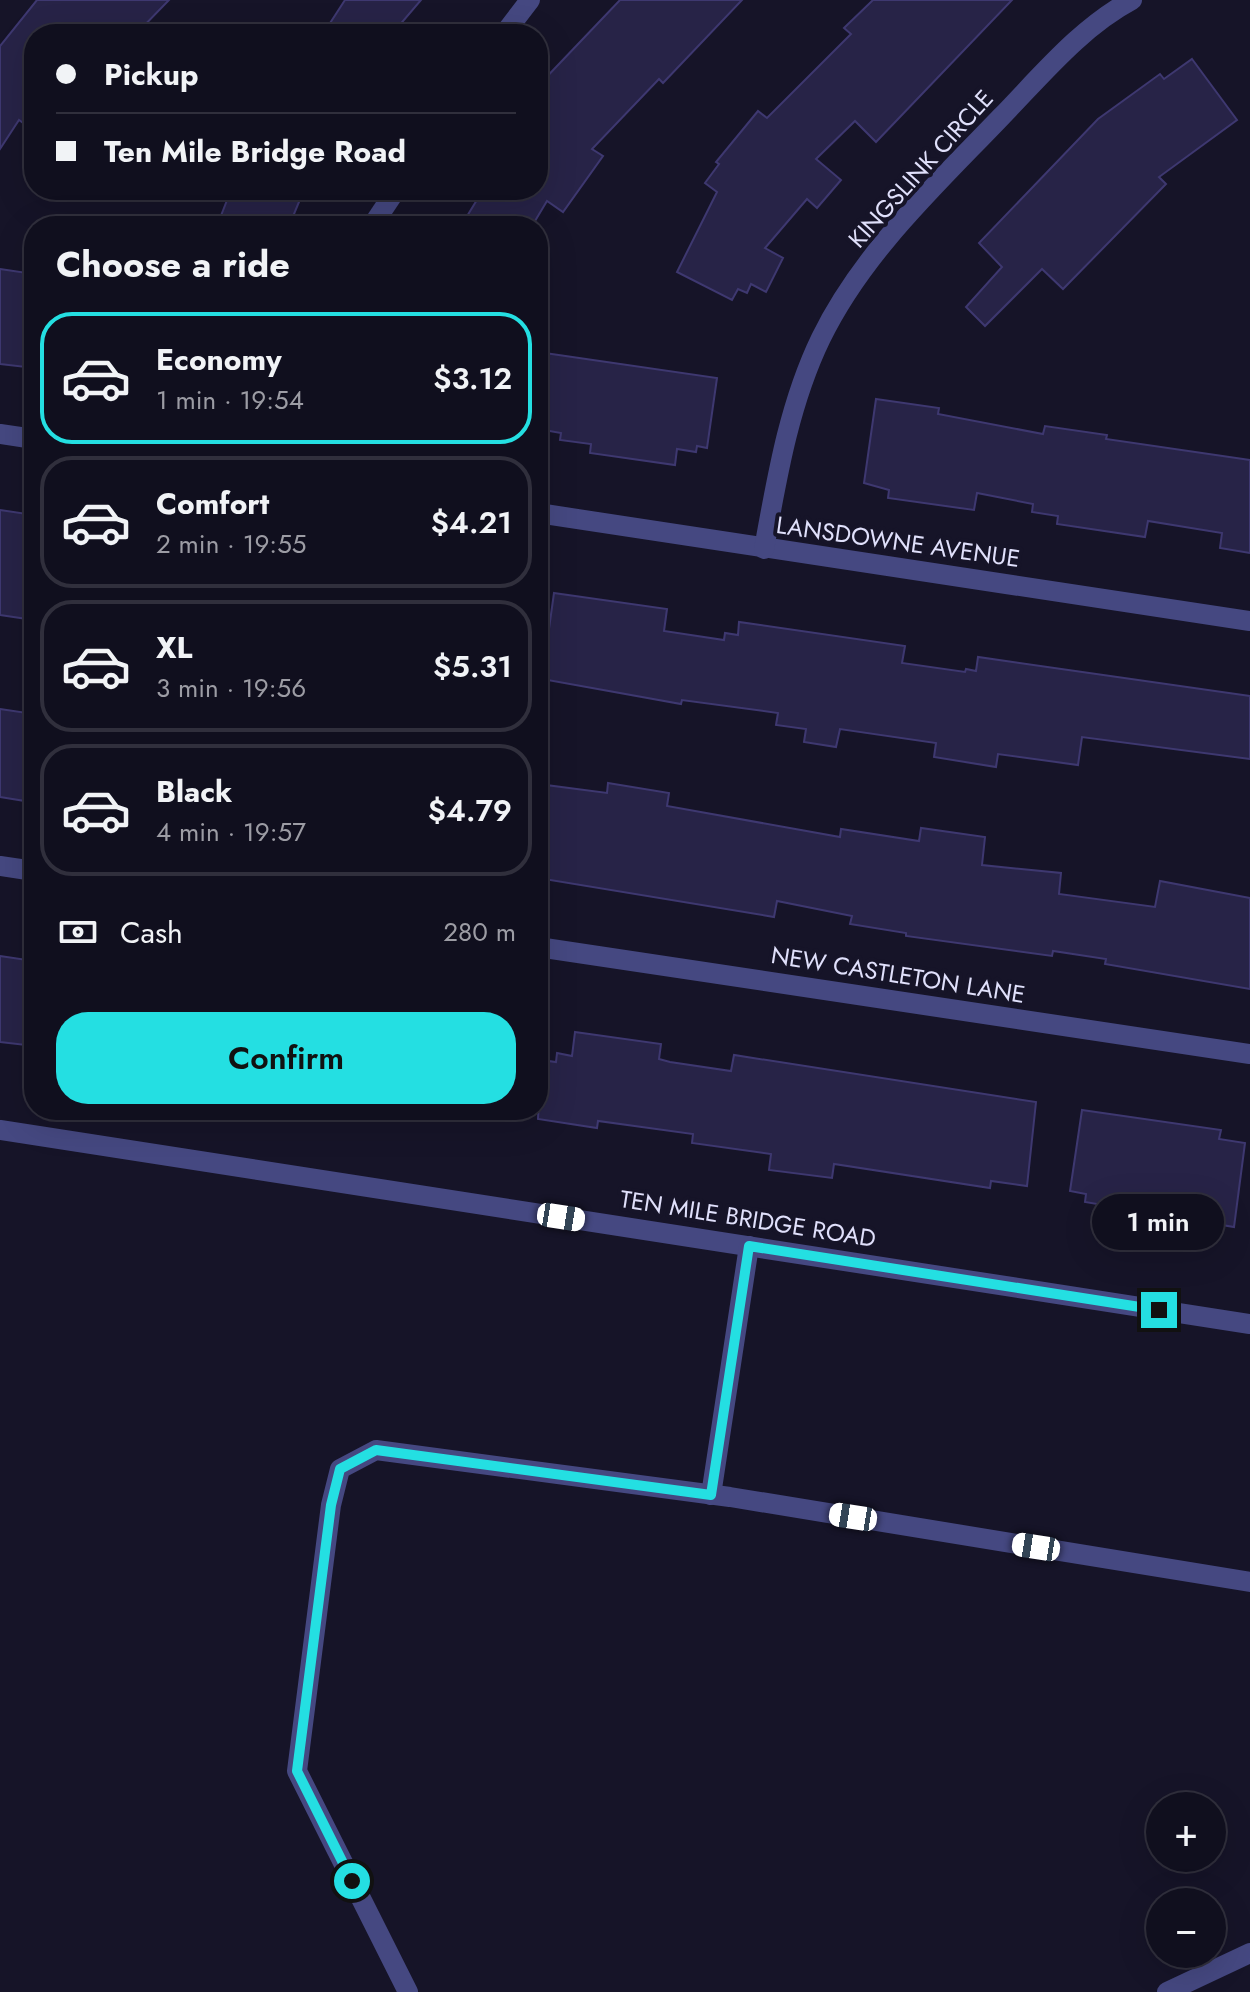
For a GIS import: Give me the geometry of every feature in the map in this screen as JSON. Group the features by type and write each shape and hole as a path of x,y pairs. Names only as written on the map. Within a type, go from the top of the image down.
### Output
{"street":[{"path":"512,24 530,0"},
{"name":"KINGSLINK CIRCLE","path":"764,549 779,461 799,391 821,337 852,287 885,240 1062,54 1132,0"},
{"path":"0,434 24,438"},
{"name":"LANSDOWNE AVENUE","path":"548,515 1250,621"},
{"path":"0,866 24,870"},
{"name":"NEW CASTLETON LANE","path":"548,949 1250,1054"},
{"name":"TEN MILE BRIDGE ROAD","path":"0,1130 1250,1324"},
{"path":"711,1495 749,1246"},
{"path":"408,1992 297,1771 331,1505 340,1469 376,1450 711,1495 1250,1582"},
{"path":"1167,1992 1250,1953"}],"building":[{"path":"37,0 169,0 146,24 24,24 24,124 19,120 0,149 0,46"},
{"path":"345,0 421,0 401,24 329,24"},
{"path":"620,0 742,0 663,83 659,79 592,149 603,156 563,212 547,201 538,216 467,216 477,200 548,200 548,76"},
{"path":"873,0 1012,0 876,142 855,121 816,159 841,180 817,208 807,199 765,248 783,258 766,292 751,284 747,293 738,289 732,300 677,272 717,192 705,183 719,164 716,162 758,111 767,118 851,34 844,28"},
{"path":"1192,59 1237,120 1159,177 1166,184 1063,289 1042,269 985,326 966,307 1002,267 979,243 1098,119 1160,74 1164,79"},
{"path":"227,200 300,200 293,216 221,216"},
{"path":"0,269 24,273 24,367 0,364"},
{"path":"548,353 717,378 707,448 697,446 696,452 677,449 675,465 590,453 591,444 560,440 561,433 548,431"},
{"path":"876,399 939,408 938,414 1043,434 1045,426 1107,435 1106,439 1250,460 1250,553 1220,548 1222,533 1148,521 1145,537 1057,524 1058,516 1032,512 1033,504 977,493 974,510 888,498 889,490 864,483"},
{"path":"0,510 24,514 24,619 0,615"},
{"path":"554,593 667,609 664,631 724,640 725,633 738,635 739,622 905,646 902,663 965,672 966,669 976,671 978,657 1250,696 1250,759 1082,737 1078,765 998,754 996,767 934,757 936,743 840,729 836,747 804,742 806,729 776,725 778,713 682,700 681,704 548,680 548,636"},
{"path":"0,709 24,713 24,801 0,797"},
{"path":"608,783 669,793 667,806 840,837 841,829 919,841 921,828 985,837 982,865 1061,873 1059,894 1155,907 1160,881 1250,898 1250,989 1105,964 1106,959 1053,951 1052,956 906,936 906,933 850,924 852,916 777,901 774,917 548,880 548,785 607,793"},
{"path":"0,956 24,960 24,1045 0,1042"},
{"path":"575,1032 661,1044 659,1059 670,1062 731,1071 734,1055 1036,1102 1027,1186 991,1181 990,1188 834,1164 832,1178 769,1170 771,1154 692,1143 693,1134 598,1121 597,1128 545,1120 548,1120 548,1061 556,1062 557,1053 572,1056"},
{"path":"1082,1110 1221,1130 1219,1139 1245,1143 1234,1227 1085,1202 1086,1194 1070,1191"}],"route":[{"path":"352,1881 297,1771 331,1505 340,1469 376,1450 711,1495 749,1246 1159,1310"}]}
